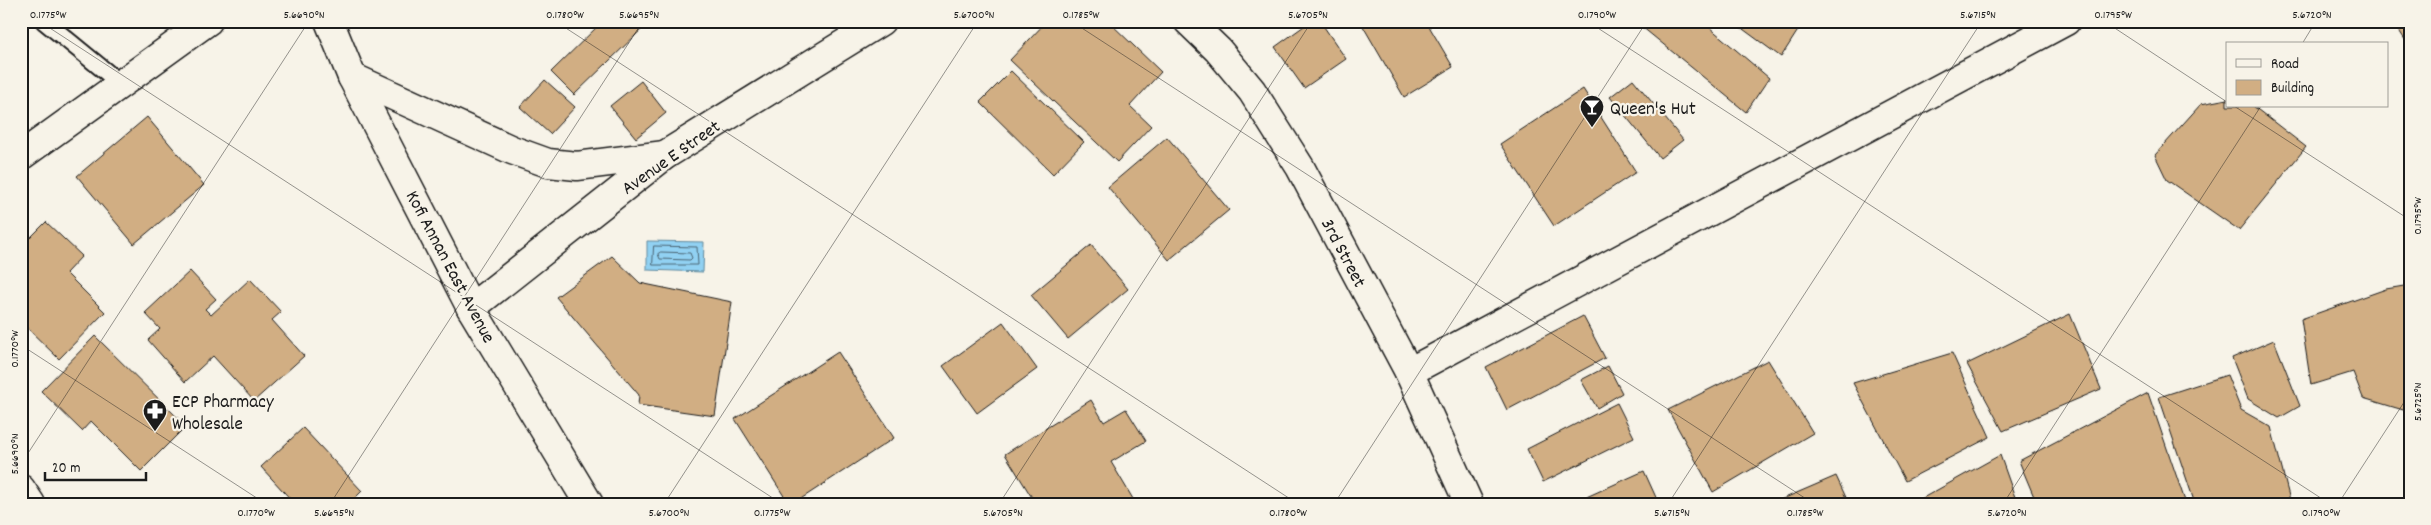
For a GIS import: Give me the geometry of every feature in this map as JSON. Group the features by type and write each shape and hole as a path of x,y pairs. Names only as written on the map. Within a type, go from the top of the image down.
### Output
{"street":[{"path":"21,156 208,21"},
{"name":"Kofi Annan East Avenue","path":"330,21 352,77 470,308 588,504"},
{"name":"Avenue E Street","path":"470,308 665,155 881,21"},
{"name":"3rd Street","path":"1188,21 1218,50 1252,91 1300,167 1410,372 1469,504"},
{"path":"1410,372 2066,21"},
{"path":"352,77 512,150 548,163 577,166 665,155"},
{"path":"21,489 31,504"}],"lane":[{"path":"44,21 122,84"}],"water":[{"path":"647,241 704,242 703,272 647,270"}],"building":[{"path":"603,21 632,21 641,30 574,95 551,72"},
{"path":"1047,21 1108,21 1161,72 1130,106 1151,126 1117,162 1010,60"},
{"path":"1311,21 1320,21 1346,59 1304,88 1275,47"},
{"path":"1360,21 1426,21 1453,67 1404,97"},
{"path":"1702,21 1769,78 1746,112 1636,22"},
{"path":"1732,21 1804,21 1781,57"},
{"path":"2393,21 2410,21 2410,41 2407,43"},
{"path":"1011,71 1084,142 1053,174 980,102"},
{"path":"1633,79 1683,140 1660,158 1610,97"},
{"path":"545,80 575,107 550,134 520,107"},
{"path":"641,81 666,113 636,138 610,106"},
{"path":"1583,89 1636,172 1554,226 1500,144"},
{"path":"2226,99 2226,108 2256,108 2306,147 2239,230 2167,180 2155,155 2201,104"},
{"path":"147,117 204,185 134,244 77,176"},
{"path":"1167,137 1229,210 1169,260 1108,187"},
{"path":"46,222 82,256 66,273 105,312 59,359 21,322 21,229 30,238"},
{"path":"1091,245 1128,289 1068,339 1031,295"},
{"path":"612,256 640,283 732,302 715,416 638,405 639,395 556,297"},
{"path":"190,271 216,299 205,309 211,315 250,279 281,312 272,320 304,356 254,401 213,356 185,382 148,340 160,329 145,313"},
{"path":"2410,285 2410,412 2363,398 2353,372 2311,385 2301,319 2386,289"},
{"path":"2070,314 2101,389 2003,431 1967,364"},
{"path":"1583,316 1605,358 1507,410 1486,367"},
{"path":"1003,322 1037,369 977,413 943,366"},
{"path":"95,336 186,426 141,471 91,421 82,431 41,391"},
{"path":"2274,340 2300,406 2279,418 2248,399 2232,358"},
{"path":"838,352 894,438 793,504 789,504 735,419"},
{"path":"1952,353 1990,437 1905,481 1853,383"},
{"path":"1768,360 1813,433 1713,492 1668,410"},
{"path":"1608,366 1622,393 1597,408 1581,380"},
{"path":"2227,375 2241,410 2271,427 2291,504 2195,504 2159,397"},
{"path":"2148,393 2186,504 2037,504 2019,461"},
{"path":"1091,400 1104,422 1126,409 1146,441 1111,462 1136,504 1036,504 1005,454"},
{"path":"1617,403 1634,437 1543,482 1527,449"},
{"path":"303,428 362,491 349,504 295,504 261,467"},
{"path":"2000,455 2016,500 2008,504 1912,504"},
{"path":"1644,471 1659,504 1571,504"},
{"path":"1836,476 1849,504 1771,504"},
{"path":"991,498 994,504 981,504"}],"place":[{"name":"Queen's Hut","path":"1592,128"},
{"name":"ECP Pharmacy Wholesale","path":"155,432"}]}
